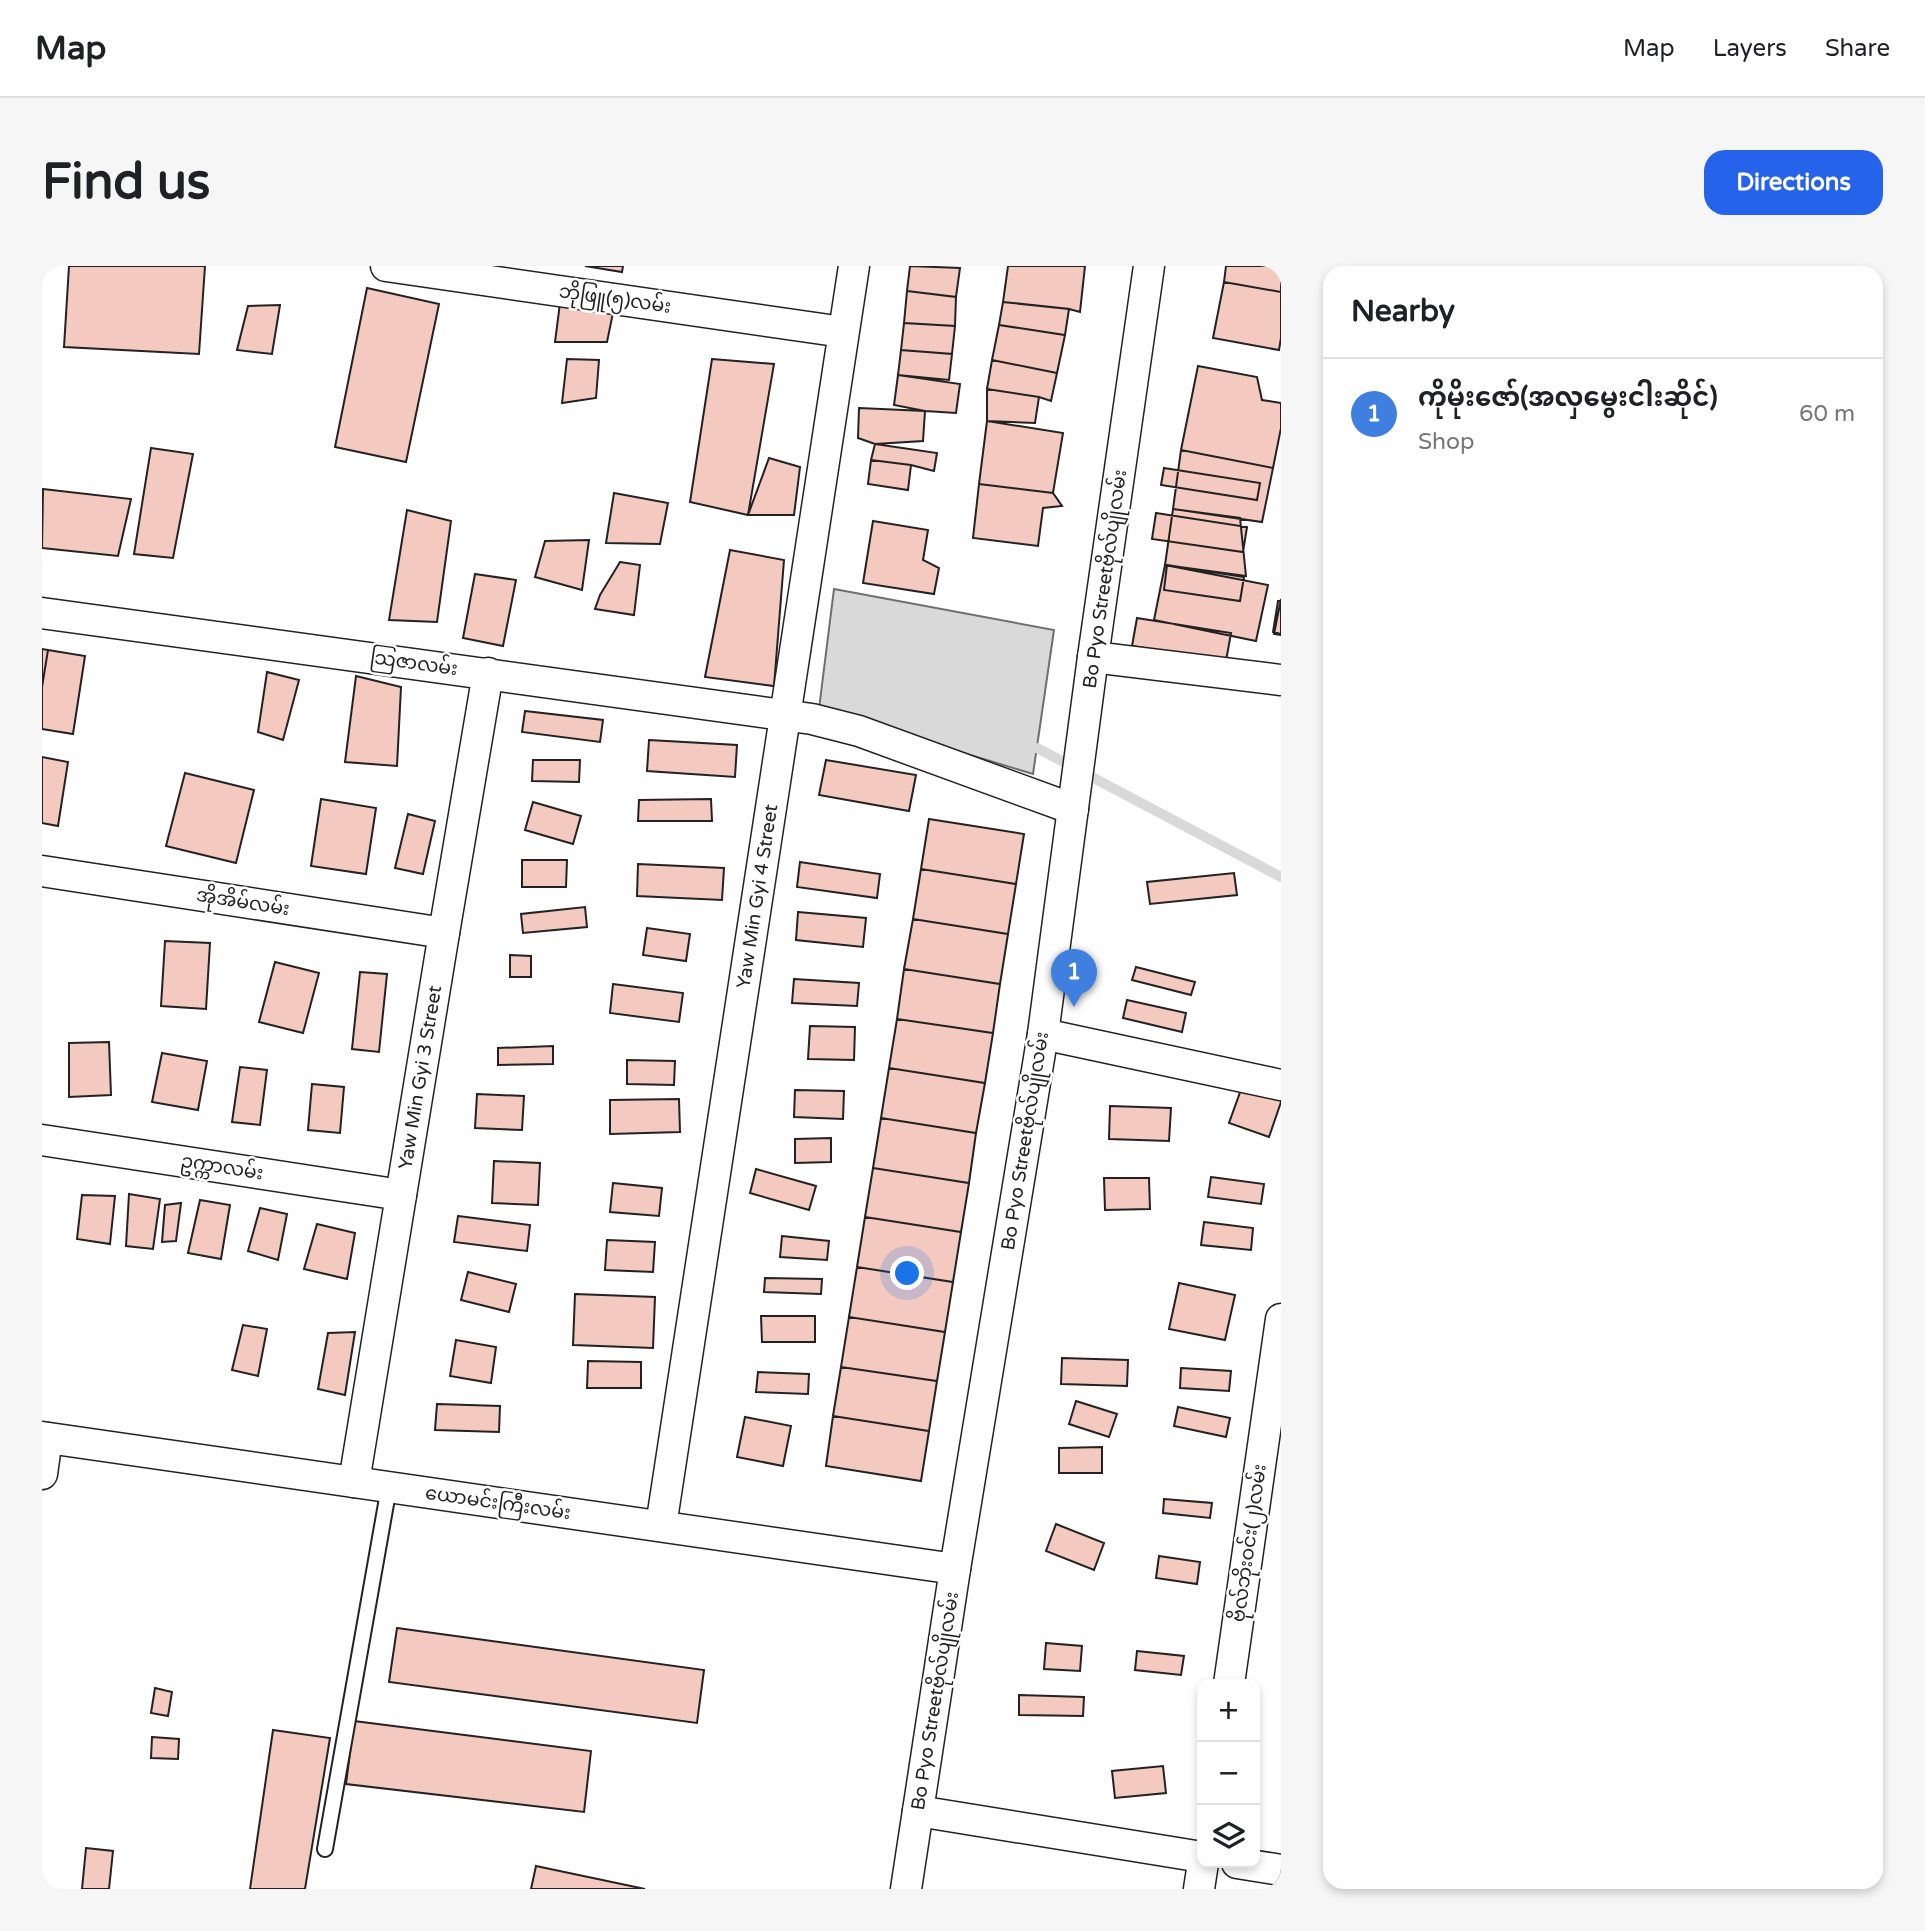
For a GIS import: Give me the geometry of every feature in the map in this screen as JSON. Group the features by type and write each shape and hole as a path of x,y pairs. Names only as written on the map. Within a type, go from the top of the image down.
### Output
{"street":[{"name":"ဘိုဖြူ(၅)လမ်း","path":"386,266 843,332"},
{"name":"Yaw Min Gyi 4 Street","path":"661,1526 854,266"},
{"name":"Bo Pyo Streetဗိုလ်ပျိုလမ်း","path":"906,1889 955,1569 1043,1034 1149,266"},
{"name":"သြဇာလမ်း","path":"42,613 786,714 847,727 1073,809"},
{"path":"1093,657 1281,680"},
{"name":"Yaw Min Gyi 3 Street","path":"354,1482 488,673"},
{"name":"အိုအိမ်လမ်း","path":"42,871 444,933"},
{"path":"1043,1034 1281,1084"},
{"name":"ဥက္ကာလမ်း","path":"42,1140 401,1195"},
{"name":"ဗိုလ်ဘိုးဝင်း(၂)လမ်း","path":"1230,1679 1281,1319"},
{"path":"42,1474 45,1437"},
{"name":"ယောမင်းကြီးလမ်း","path":"45,1437 955,1569"},
{"path":"918,1811 1197,1856"},
{"path":"1260,1867 1281,1870"},
{"path":"1199,1889 1202,1868"}],"lane":[{"path":"325,1849 389,1487"}],"shaded area":[{"path":"834,589 1054,630 1033,774 819,709"}],"building":[{"path":"69,266 205,266 199,354 64,347"},
{"path":"585,266 623,266 622,272"},
{"path":"910,266 960,268 956,297 907,291"},
{"path":"1008,266 1085,266 1080,312 1003,302"},
{"path":"1226,266 1281,266 1281,292 1224,282"},
{"path":"1224,282 1281,292 1279,350 1213,338"},
{"path":"367,288 439,304 406,462 335,447"},
{"path":"907,291 956,297 955,326 904,323"},
{"path":"1003,302 1069,309 1065,335 999,325"},
{"path":"560,303 614,308 607,342 555,342"},
{"path":"280,305 272,354 237,350 248,306"},
{"path":"904,323 955,326 952,354 901,350"},
{"path":"999,325 1065,335 1057,373 992,360"},
{"path":"901,350 952,354 949,380 898,375"},
{"path":"567,359 599,360 596,398 562,403"},
{"path":"712,359 774,364 748,515 690,502"},
{"path":"992,360 1057,373 1051,401 987,389"},
{"path":"1198,366 1257,377 1262,400 1281,403 1281,428 1273,468 1181,450"},
{"path":"898,375 960,384 956,413 894,405"},
{"path":"987,389 1039,397 1035,423 987,421"},
{"path":"859,408 925,411 923,441 875,444 858,438"},
{"path":"987,421 1063,433 1053,493 979,484"},
{"path":"875,444 937,453 934,471 871,460"},
{"path":"151,448 193,454 173,558 134,554"},
{"path":"1181,450 1273,468 1262,522 1173,509"},
{"path":"769,458 800,467 794,515 748,515"},
{"path":"871,460 911,465 908,490 868,484"},
{"path":"1164,468 1260,483 1257,500 1161,485"},
{"path":"979,484 1053,493 1062,506 1043,508 1038,546 973,538"},
{"path":"43,489 131,499 118,556 42,548"},
{"path":"614,493 668,503 660,544 606,543"},
{"path":"1173,509 1240,518 1246,576 1165,565"},
{"path":"407,510 451,521 437,622 389,620"},
{"path":"1156,513 1247,527 1243,552 1152,539"},
{"path":"873,521 928,530 923,560 939,568 934,594 863,583"},
{"path":"589,540 582,590 535,577 545,541"},
{"path":"730,550 784,560 774,686 705,677"},
{"path":"620,562 640,565 634,615 595,609 600,595"},
{"path":"1165,565 1268,585 1256,641 1154,620"},
{"path":"1167,565 1244,577 1240,601 1164,590"},
{"path":"475,574 516,580 503,646 463,638"},
{"path":"1281,599 1281,635 1274,634"},
{"path":"1278,601 1281,601 1281,634 1273,632"},
{"path":"1137,618 1231,633 1226,661 1132,646"},
{"path":"42,649 48,650 42,687"},
{"path":"48,650 85,656 73,734 42,729 42,687"},
{"path":"267,672 299,680 283,740 258,732"},
{"path":"356,676 401,687 397,766 345,762"},
{"path":"525,711 603,720 600,742 522,732"},
{"path":"649,740 737,745 735,777 647,771"},
{"path":"42,757 68,762 58,826 42,823"},
{"path":"533,760 580,760 579,782 532,781"},
{"path":"826,760 916,775 909,811 819,795"},
{"path":"185,773 254,790 236,863 166,846"},
{"path":"321,799 376,808 366,874 311,866"},
{"path":"711,799 712,821 638,821 639,800"},
{"path":"533,802 581,816 573,844 525,830"},
{"path":"408,814 435,821 423,874 395,868"},
{"path":"929,819 1024,834 1016,884 921,869"},
{"path":"522,860 567,860 566,887 522,887"},
{"path":"800,862 880,874 877,898 797,887"},
{"path":"638,864 724,868 722,900 637,896"},
{"path":"921,869 1016,884 1008,934 913,919"},
{"path":"1234,873 1237,895 1150,904 1147,882"},
{"path":"585,907 587,927 523,933 521,914"},
{"path":"798,912 866,918 863,947 796,940"},
{"path":"913,919 1008,934 1000,984 904,969"},
{"path":"647,928 690,934 686,961 643,955"},
{"path":"165,941 210,943 206,1009 161,1006"},
{"path":"510,955 531,956 531,977 510,977"},
{"path":"275,962 319,973 303,1033 259,1022"},
{"path":"1136,967 1195,982 1191,995 1132,980"},
{"path":"904,969 1000,984 993,1033 897,1019"},
{"path":"360,972 387,974 379,1052 352,1049"},
{"path":"794,979 859,983 857,1006 792,1003"},
{"path":"613,984 683,993 679,1022 610,1013"},
{"path":"1127,1000 1186,1013 1182,1032 1123,1018"},
{"path":"897,1019 993,1033 985,1083 889,1068"},
{"path":"810,1026 855,1027 854,1060 808,1059"},
{"path":"109,1042 111,1095 69,1097 69,1043"},
{"path":"553,1046 553,1064 498,1065 498,1048"},
{"path":"162,1053 207,1061 198,1110 152,1102"},
{"path":"627,1060 675,1061 674,1085 627,1084"},
{"path":"240,1067 267,1070 260,1125 232,1122"},
{"path":"889,1068 985,1083 976,1133 881,1118"},
{"path":"312,1084 344,1087 340,1133 308,1130"},
{"path":"1243,1084 1281,1097 1269,1137 1229,1123"},
{"path":"795,1090 844,1091 843,1119 794,1117"},
{"path":"477,1094 524,1096 522,1130 475,1128"},
{"path":"679,1099 680,1132 610,1134 610,1100"},
{"path":"1110,1106 1171,1108 1169,1141 1109,1139"},
{"path":"881,1118 976,1133 969,1183 873,1168"},
{"path":"831,1138 831,1162 795,1163 795,1139"},
{"path":"494,1161 540,1163 538,1205 492,1203"},
{"path":"873,1168 969,1183 961,1232 865,1217"},
{"path":"756,1169 816,1186 809,1210 750,1193"},
{"path":"1211,1177 1264,1184 1261,1204 1208,1197"},
{"path":"1104,1178 1149,1178 1150,1209 1105,1210"},
{"path":"613,1183 662,1188 659,1216 610,1212"},
{"path":"129,1194 160,1199 153,1249 126,1246"},
{"path":"82,1195 115,1196 110,1244 77,1239"},
{"path":"200,1200 230,1205 221,1259 188,1253"},
{"path":"181,1203 176,1241 162,1242 165,1205"},
{"path":"260,1208 287,1214 278,1260 248,1251"},
{"path":"458,1216 530,1225 527,1251 454,1242"},
{"path":"865,1217 961,1232 953,1282 857,1267"},
{"path":"1204,1222 1253,1228 1251,1250 1201,1245"},
{"path":"317,1224 355,1233 347,1279 304,1269"},
{"path":"782,1236 829,1241 827,1260 780,1257"},
{"path":"607,1240 655,1242 653,1272 605,1270"},
{"path":"857,1267 953,1282 945,1332 849,1317"},
{"path":"468,1272 516,1284 509,1312 461,1300"},
{"path":"765,1278 822,1279 821,1294 764,1292"},
{"path":"1179,1283 1235,1295 1225,1340 1169,1329"},
{"path":"575,1294 655,1297 653,1348 573,1345"},
{"path":"761,1316 815,1316 815,1342 762,1342"},
{"path":"849,1317 945,1332 937,1381 841,1367"},
{"path":"243,1325 267,1329 258,1376 232,1370"},
{"path":"355,1332 345,1395 318,1389 328,1333"},
{"path":"456,1340 496,1347 491,1383 450,1376"},
{"path":"1062,1358 1128,1360 1127,1386 1061,1384"},
{"path":"588,1361 641,1362 641,1388 587,1388"},
{"path":"841,1367 937,1381 929,1431 833,1416"},
{"path":"1181,1368 1231,1371 1229,1391 1180,1388"},
{"path":"758,1372 809,1374 808,1394 756,1392"},
{"path":"1076,1401 1117,1414 1109,1437 1069,1424"},
{"path":"437,1404 500,1406 499,1432 435,1430"},
{"path":"1178,1407 1230,1418 1226,1437 1174,1426"},
{"path":"833,1416 929,1431 921,1481 826,1466"},
{"path":"745,1417 791,1426 783,1466 737,1457"},
{"path":"1102,1447 1102,1473 1059,1473 1059,1448"},
{"path":"1164,1499 1212,1503 1210,1518 1163,1513"},
{"path":"1056,1524 1104,1543 1094,1570 1046,1551"},
{"path":"1159,1556 1200,1562 1197,1584 1156,1578"},
{"path":"397,1628 704,1670 697,1723 389,1682"},
{"path":"1046,1643 1082,1646 1080,1671 1044,1669"},
{"path":"1137,1651 1184,1656 1181,1675 1135,1670"},
{"path":"155,1688 172,1692 168,1716 151,1713"},
{"path":"1019,1695 1084,1697 1083,1716 1019,1715"},
{"path":"354,1721 591,1751 584,1812 346,1784"},
{"path":"273,1730 330,1738 305,1889 250,1889"},
{"path":"152,1737 179,1739 178,1759 151,1758"},
{"path":"1163,1766 1166,1793 1115,1798 1112,1771"},
{"path":"86,1848 113,1851 109,1889 82,1889"},
{"path":"536,1866 645,1889 531,1889"}],"waterway":[{"path":"1037,748 1281,877"}],"place":[{"name":"ကိုမိုးဇော်(အလှမွေးငါးဆိုင်)","path":"1074,1007"}]}
